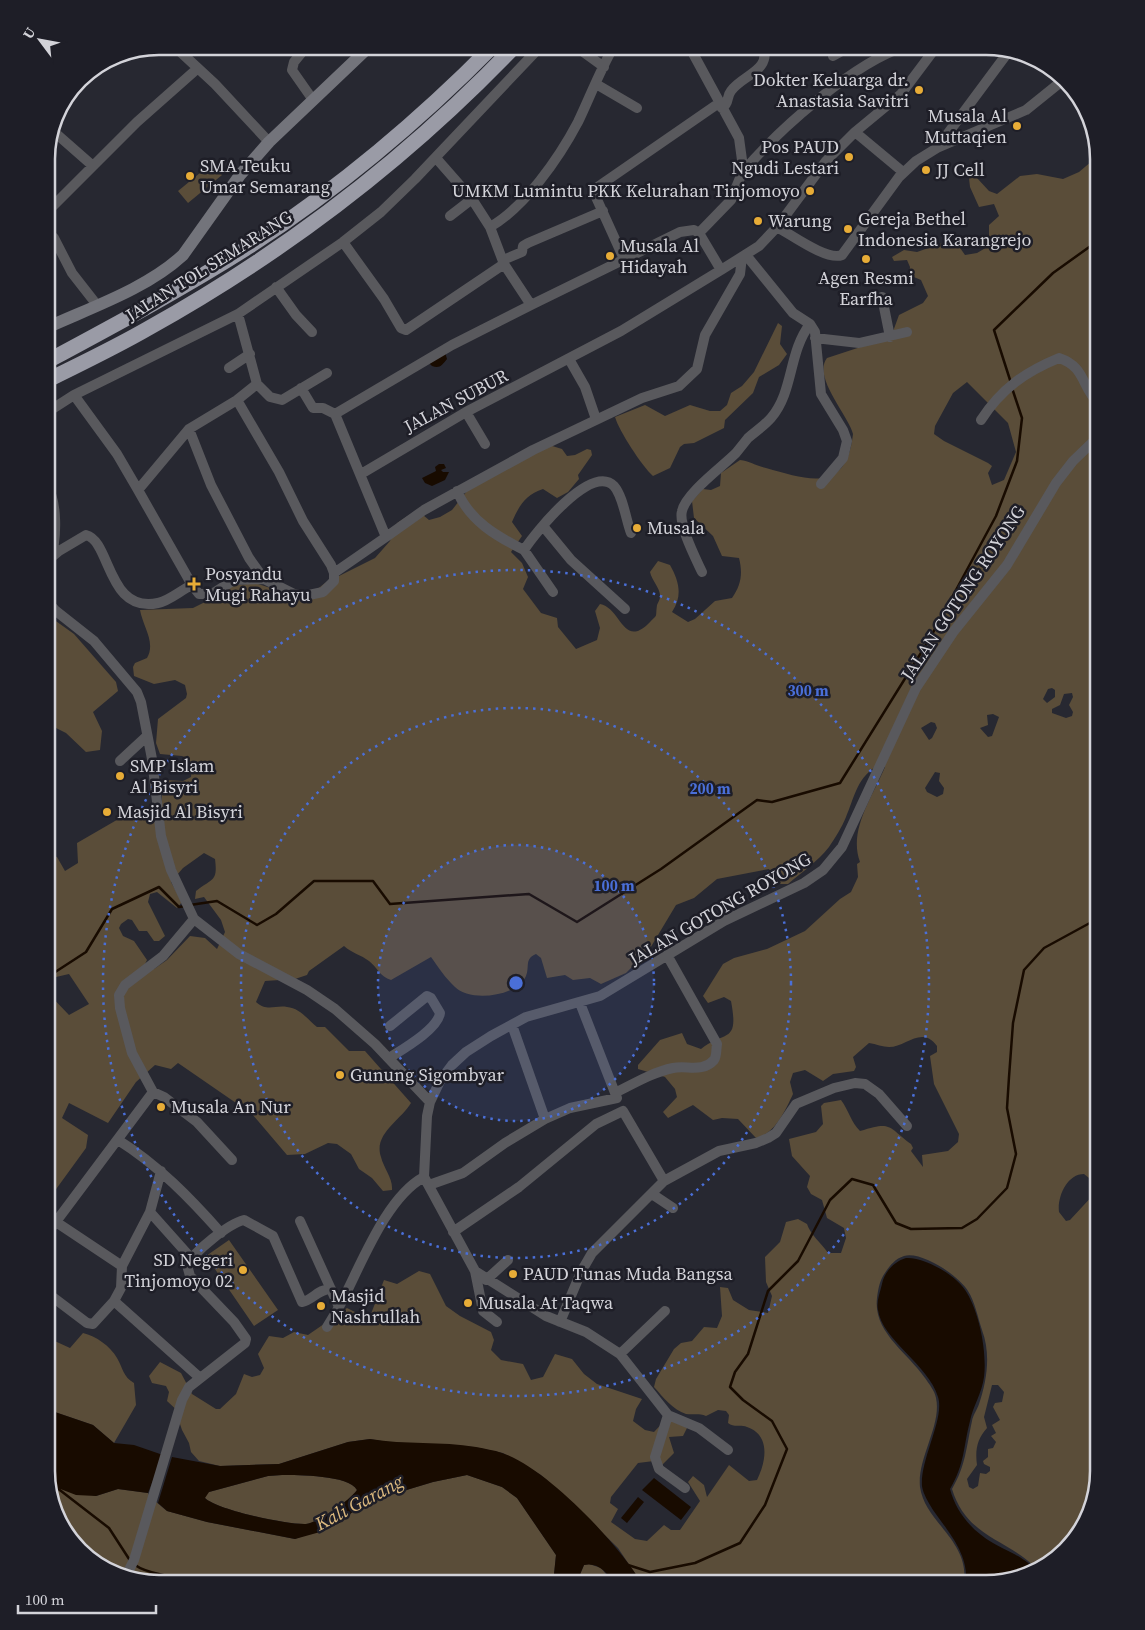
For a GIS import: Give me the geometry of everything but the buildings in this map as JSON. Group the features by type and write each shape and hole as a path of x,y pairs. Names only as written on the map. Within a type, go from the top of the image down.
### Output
{"highway":[{"name":"JALAN TOL SEMARANG","path":"55,357 168,296 251,245 299,212 413,123 483,55"},
{"name":"JALAN TOL SEMARANG","path":"55,376 148,329 309,226 414,142 506,55"}],"main road":[{"path":"55,324 160,273 183,255 240,175 269,142 361,55"}],"street":[{"path":"184,55 269,142"},
{"path":"300,55 294,62 292,70 314,100"},
{"path":"55,407 74,394 238,314 343,242 381,212 436,158 533,55"},
{"path":"587,55 604,67"},
{"path":"490,227 514,210 541,176 574,128 610,55"},
{"path":"694,55 739,138 742,173"},
{"path":"624,259 594,192 597,187 721,105 728,103 731,91 762,66 765,55"},
{"path":"700,233 731,200 742,173 768,145 828,93 884,55"},
{"name":"JALAN SUBUR","path":"361,474 466,412 569,359 673,301 759,246 789,213 816,173 855,132 901,94 930,55"},
{"path":"937,148 1005,57"},
{"path":"55,204 137,122 198,68"},
{"path":"596,84 637,108"},
{"path":"777,227 825,254 835,258 842,256 903,172 916,161 937,148 1026,110 1059,84"},
{"path":"855,132 903,172"},
{"path":"58,135 93,166"},
{"path":"436,158 472,199 490,227 503,262 531,305"},
{"path":"450,216 472,199"},
{"path":"343,242 384,299 401,328 406,330 435,312 503,262 522,252 523,246 603,211"},
{"path":"335,414 452,345 680,232 694,230 700,233 721,270"},
{"path":"55,240 72,273 97,305"},
{"path":"744,256 793,313 813,327 821,394 843,430 847,441 843,458 821,484"},
{"path":"334,573 424,510 532,450 642,398 679,386 693,374 700,362 705,335 740,274 744,256"},
{"path":"276,287 296,315 312,332"},
{"path":"882,297 890,337"},
{"path":"238,314 257,384 276,400 282,400 327,373"},
{"path":"702,572 684,528 681,512 683,507 692,495 777,411 790,381 797,346 810,324"},
{"path":"815,338 859,342 890,337 906,332"},
{"path":"229,368 250,354"},
{"path":"981,420 998,396 1012,382 1059,358 1068,361 1082,374 1090,393"},
{"path":"569,359 585,387 596,419"},
{"path":"138,490 189,429 237,400 257,384"},
{"path":"301,388 313,408 322,408 335,414 386,537"},
{"path":"74,394 117,454 192,585 200,594 206,596 234,580 264,579"},
{"path":"189,429 211,484 249,558 264,579 294,594 304,596 323,592 334,581 334,573 237,400"},
{"path":"466,412 486,444"},
{"name":"JALAN GOTONG ROYONG","path":"427,1181 427,1116 430,1102 440,1081 452,1065 466,1052 512,1025 540,1012 580,1003 610,991 747,908 804,882 833,859 842,848 916,688 954,631 1007,565 1056,484 1074,461 1090,445"},
{"path":"524,550 542,526 584,487 590,484 607,482 615,488 631,533"},
{"path":"458,492 464,507 476,520 497,536 524,550 553,592"},
{"path":"542,526 566,556 625,609"},
{"path":"55,555 82,536 89,535 95,540 124,594 132,601 140,604 159,603 192,585"},
{"path":"55,610 94,641 132,684 142,702 146,736 154,768 161,836 171,870 192,915 239,954 319,997 335,1008 389,1058 430,1102"},
{"path":"120,761 146,736"},
{"path":"192,915 170,948 125,984 119,995 129,1046 141,1074 153,1092 164,1097 197,1122 232,1160"},
{"path":"327,1327 340,1306 370,1245 396,1202 411,1186 463,1173 505,1143 545,1119 570,1108 616,1096 663,1070 675,1067 693,1070 714,1060 717,1044 667,956"},
{"path":"389,1058 430,1028 440,1017 440,1013 431,998 427,996 390,1026"},
{"path":"580,1003 623,1112 664,1182"},
{"path":"512,1025 545,1119"},
{"path":"560,1322 581,1272 592,1252 664,1182 719,1150 768,1138 776,1133 796,1104 817,1094 854,1083 865,1084 879,1094 907,1126"},
{"path":"122,1266 56,1222 153,1092"},
{"path":"453,1232 519,1187 596,1124 623,1112"},
{"path":"118,1140 142,1155 161,1171 194,1202 221,1234"},
{"path":"55,1299 87,1323 93,1324 114,1301 121,1288 122,1266 150,1212 161,1171"},
{"path":"427,1181 475,1271 483,1311 497,1322"},
{"path":"652,1194 673,1208"},
{"path":"150,1212 191,1258"},
{"path":"129,1571 134,1560 182,1400 188,1387 243,1346 246,1339 234,1322 190,1276 187,1265 191,1258 221,1234 244,1220 273,1236 303,1302 319,1291 331,1289"},
{"path":"300,1221 340,1306"},
{"path":"486,1280 508,1260"},
{"path":"475,1271 486,1280 560,1322 592,1336 620,1354 668,1415 699,1428 728,1450"},
{"path":"114,1301 199,1377"},
{"path":"620,1354 666,1311"},
{"path":"668,1415 655,1457 659,1469 685,1488"}],"shaded area":[{"path":"212,163 222,175 188,203 178,191"},
{"path":"1090,163 1090,1179 1084,1174 1078,1175 1068,1182 1062,1193 1059,1212 1066,1221 1070,1220 1090,1198 1090,1472 1089,1485 1082,1511 1069,1535 1050,1554 1032,1564 978,1528 967,1518 959,1505 952,1489 963,1464 973,1419 984,1386 987,1367 985,1339 973,1300 957,1278 930,1261 912,1255 897,1259 883,1276 877,1298 877,1310 880,1321 886,1331 918,1368 935,1395 936,1419 922,1465 920,1487 930,1511 954,1543 960,1555 964,1575 636,1575 618,1548 541,1475 503,1453 474,1447 387,1442 370,1439 348,1442 279,1464 220,1466 199,1461 191,1452 189,1443 182,1430 179,1421 181,1414 167,1401 169,1392 166,1386 152,1383 149,1376 160,1362 181,1373 192,1394 216,1409 220,1409 236,1394 244,1374 252,1377 260,1375 264,1368 258,1354 269,1336 283,1338 294,1332 308,1335 347,1308 369,1319 384,1280 397,1284 419,1271 430,1274 446,1306 460,1316 491,1332 494,1340 491,1350 501,1360 523,1364 531,1380 543,1377 555,1354 572,1359 584,1374 597,1384 642,1399 636,1409 633,1421 645,1430 654,1432 668,1417 687,1428 683,1436 669,1437 674,1453 662,1465 654,1461 638,1463 611,1497 610,1503 618,1509 611,1522 635,1539 647,1541 664,1525 671,1530 680,1530 700,1501 688,1482 693,1476 704,1485 707,1497 729,1465 749,1481 757,1480 763,1465 763,1443 755,1431 744,1426 728,1423 729,1415 726,1411 718,1410 706,1416 686,1414 677,1410 654,1387 656,1379 674,1349 681,1343 692,1341 704,1327 717,1328 722,1316 720,1287 728,1288 733,1300 749,1310 768,1313 772,1296 766,1282 765,1257 780,1242 786,1222 798,1219 807,1224 813,1235 828,1253 841,1253 846,1238 844,1228 827,1218 822,1200 811,1194 807,1187 810,1176 792,1156 789,1139 816,1132 823,1124 821,1106 824,1103 841,1100 860,1131 878,1126 893,1129 911,1144 913,1148 911,1151 923,1167 922,1155 948,1151 958,1142 959,1134 934,1084 930,1056 937,1052 937,1046 926,1037 920,1037 889,1047 869,1043 853,1057 856,1067 854,1071 833,1074 823,1081 805,1070 793,1073 790,1082 793,1094 783,1114 769,1132 756,1138 738,1119 722,1118 713,1120 693,1105 668,1118 663,1112 677,1097 675,1089 665,1077 638,1069 638,1065 660,1040 682,1033 687,1044 701,1049 728,1034 732,1030 733,1024 731,1001 724,997 708,1003 703,996 723,964 734,958 767,949 805,931 840,899 851,892 858,877 857,864 860,862 857,850 859,826 885,767 875,767 856,790 844,821 829,847 815,862 788,884 780,884 769,869 717,879 694,898 676,905 649,950 626,973 601,984 590,978 573,980 565,975 547,978 541,958 536,954 530,958 526,976 513,989 492,995 471,995 455,987 445,977 431,957 391,980 381,974 369,961 344,946 309,971 307,975 295,979 265,981 256,1002 264,1007 292,1008 304,1015 317,1027 325,1027 349,1051 365,1051 411,1103 384,1134 381,1141 381,1157 391,1181 392,1190 383,1191 372,1178 359,1169 351,1154 337,1144 328,1143 305,1154 287,1155 252,1114 178,1063 171,1069 155,1065 136,1082 108,1123 69,1103 62,1118 88,1135 86,1148 55,1191 55,1000 69,1015 89,1004 69,974 55,978 55,856 65,871 78,863 77,843 141,808 154,808 162,802 162,783 166,780 183,781 191,777 192,768 189,759 182,756 160,754 156,743 158,719 186,698 185,685 175,680 154,684 134,676 133,667 135,663 147,658 150,646 150,640 140,610 193,608 209,600 223,587 255,583 305,599 325,583 375,558 390,541 397,523 417,510 429,520 440,517 452,510 470,487 549,445 562,449 567,456 575,455 587,449 591,450 592,455 578,475 579,479 568,492 557,498 543,489 537,491 523,502 512,522 522,536 511,552 522,563 528,577 523,589 541,613 557,618 558,627 576,649 597,640 600,628 595,611 600,604 613,612 627,629 633,632 640,630 656,616 660,594 650,572 658,561 670,565 676,577 679,594 672,612 688,622 695,619 715,601 732,598 739,584 741,569 739,558 722,556 713,536 694,518 692,501 703,489 711,490 720,486 721,473 740,460 797,476 811,478 823,478 834,474 842,466 849,453 853,434 824,375 824,366 827,358 891,337 899,315 923,303 928,296 921,280 909,275 910,267 907,260 894,261 892,257 904,250 917,252 951,240 958,245 965,255 977,253 989,246 989,225 999,216 994,204 979,207 970,187 969,178 977,178 989,191 997,194 1020,176 1037,174 1063,179 1079,172","holes":["967,382 1008,423 1016,452 1004,480 992,485 988,473 992,466 934,434 935,426 953,393","1052,688 1055,690 1055,697 1047,703 1043,699 1048,689","1072,693 1073,697 1069,705 1073,712 1072,716 1066,718 1052,713 1052,709 1060,705 1064,694","993,714 999,717 992,736 988,737 980,728 988,725 987,715","931,722 935,723 937,728 929,740 921,728","935,772 940,773 939,781 944,788 943,794 937,797 927,792 925,788","204,853 215,859 215,876 196,891 195,899 204,897 221,920 225,932 217,949 205,938 190,936 167,960 154,969 145,964 147,960 134,941 123,936 119,928 128,919 132,920 139,931 147,931 154,941 159,941 165,936 148,902 150,894 157,892 177,908 182,902 171,882 183,868","992,1385 998,1385 1004,1392 1002,1402 995,1403 993,1407 1000,1420 992,1425 996,1433 991,1436 996,1442 993,1448 988,1449 988,1457 983,1461 984,1464 990,1467 990,1471 986,1474 980,1473 978,1486 973,1489 969,1487 967,1479 977,1465 976,1454 978,1445 981,1436 987,1428 984,1417"]},
{"path":"778,323 782,326 780,344 787,354 779,365 759,377 753,393 725,420 724,428 694,443 684,444 680,447 670,468 653,476 631,448 615,417 645,405 665,416 690,405 710,411 720,411 727,405 731,393 742,386 754,372"},
{"path":"55,620 74,634 116,682 118,691 93,712 102,731 100,750 86,752 66,733 55,728"},
{"path":"229,1240 278,1310 254,1326 206,1256"},
{"path":"83,1333 98,1339 111,1349 125,1375 134,1383 136,1405 114,1443 93,1425 55,1412 55,1341 70,1348"},
{"path":"467,1475 502,1487 517,1498 556,1555 554,1575 152,1575 138,1573 125,1570 101,1558 81,1540 72,1529 63,1511 56,1487 96,1496 118,1489 148,1493 150,1497 167,1511 207,1522 295,1539 341,1522 357,1508 380,1498 433,1482"},
{"path":"268,1476 311,1476 344,1481 357,1490 348,1500 334,1510 306,1524 284,1522 237,1512 212,1503 205,1498 205,1494 209,1492"},
{"path":"589,1564 601,1568 607,1575 580,1575 584,1565"}],"water":[{"path":"445,352 447,359 441,366 435,367 429,363"},
{"path":"439,464 444,464 446,468 441,470 443,472 449,472 445,480 432,486 425,483 422,478 436,471 435,467"},
{"path":"902,1259 922,1261 949,1274 963,1287 972,1302 979,1323 983,1346 984,1377 971,1415 961,1463 950,1489 956,1505 972,1527 985,1538 1031,1565 1026,1567 1000,1574 966,1575 957,1544 933,1510 925,1495 922,1486 922,1475 938,1416 938,1397 933,1385 925,1374 888,1332 881,1321 878,1307 878,1297 885,1275 894,1264"},
{"path":"55,1412 93,1425 114,1443 134,1445 163,1455 148,1493 118,1489 96,1496 76,1495 57,1488"},
{"name":"Kali Garang","path":"370,1439 463,1445 496,1451 520,1461 560,1490 617,1549 636,1575 607,1575 602,1569 589,1564 584,1565 580,1575 554,1575 556,1555 517,1498 502,1487 467,1475 433,1482 380,1498 357,1508 341,1522 320,1532 295,1539 207,1522 167,1511 158,1503 172,1457 220,1466 279,1464 348,1442","holes":["268,1476 311,1476 344,1481 357,1490 333,1510 306,1524 284,1522 237,1512 212,1503 205,1498 209,1492"]},
{"path":"654,1478 691,1507 681,1520 642,1490"},
{"path":"638,1497 644,1502 627,1523 621,1518"}],"waterway":[{"path":"1011,383 994,330 1053,273 1090,246"},
{"path":"190,905 217,901 257,925 276,914 314,881 373,881 390,904 529,894 577,922 661,869 757,800 772,802 840,783 929,640 996,516 1017,461 1022,418 1012,388"},
{"path":"55,972 86,952 112,909 159,887 179,907 185,906"},
{"path":"628,1565 650,1572 695,1563 740,1543 765,1505 787,1449 772,1421 743,1400 730,1387 735,1372 748,1354 768,1291 798,1261 830,1200 852,1179 873,1185 896,1223 911,1229 962,1228 977,1219 1007,1188 1016,1154 1007,1108 1013,1023 1024,970 1044,948 1090,923"},
{"path":"57,1488 109,1528 131,1562"},
{"path":"135,1565 141,1569 162,1575"}],"place":[{"name":"Dokter Keluarga dr. Anastasia Savitri","path":"919,90"},
{"name":"Musala Al Muttaqien","path":"1017,126"},
{"name":"Pos PAUD Ngudi Lestari","path":"849,157"},
{"name":"JJ Cell","path":"926,170"},
{"name":"SMA Teuku Umar Semarang","path":"190,176"},
{"name":"UMKM Lumintu PKK Kelurahan Tinjomoyo","path":"810,191"},
{"name":"Warung","path":"758,221"},
{"name":"Gereja Bethel Indonesia Karangrejo","path":"848,229"},
{"name":"Musala Al Hidayah","path":"610,256"},
{"name":"Agen Resmi Earfha","path":"866,259"},
{"name":"Musala","path":"637,528"},
{"name":"Posyandu Mugi Rahayu","path":"194,584"},
{"name":"SMP Islam Al Bisyri","path":"120,776"},
{"name":"Masjid Al Bisyri","path":"107,812"},
{"name":"Gunung Sigombyar","path":"340,1075"},
{"name":"Musala An Nur","path":"161,1107"},
{"name":"SD Negeri Tinjomoyo 02","path":"243,1270"},
{"name":"PAUD Tunas Muda Bangsa","path":"513,1274"},
{"name":"Musala At Taqwa","path":"468,1303"},
{"name":"Masjid Nashrullah","path":"321,1306"}]}
